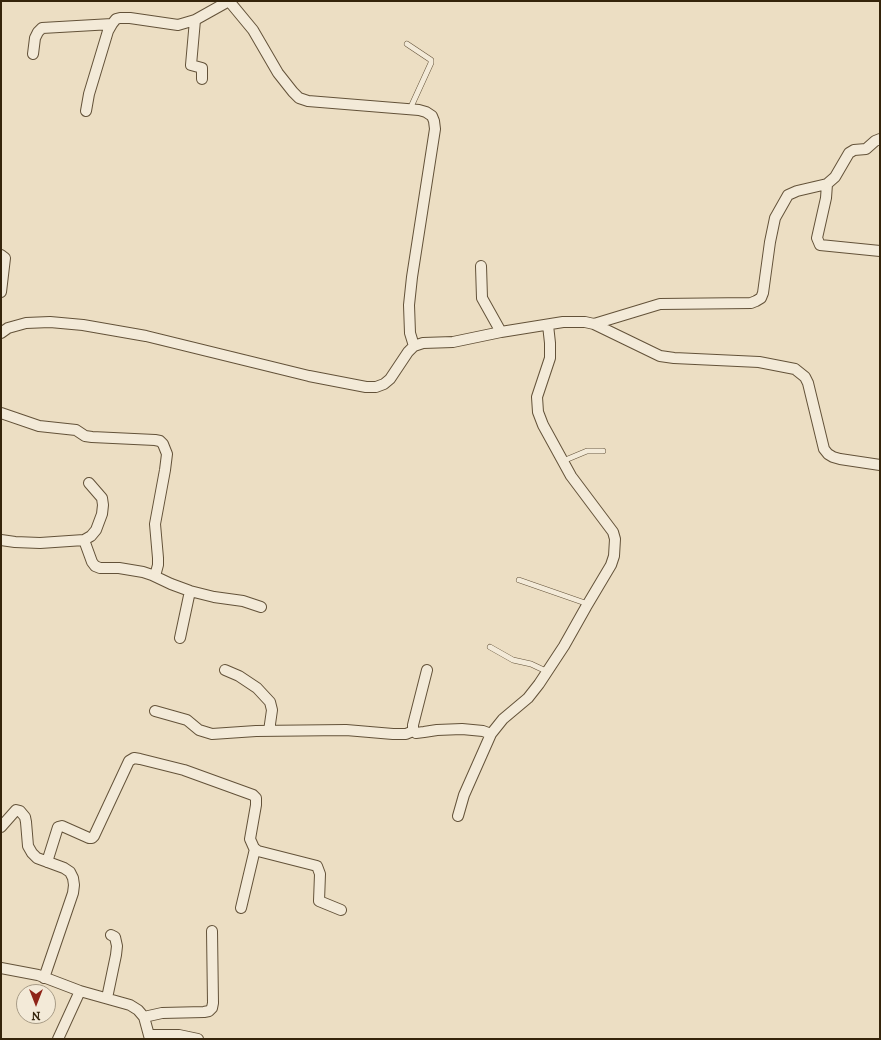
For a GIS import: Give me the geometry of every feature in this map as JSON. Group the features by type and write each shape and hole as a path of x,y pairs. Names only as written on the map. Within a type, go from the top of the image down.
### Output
{"street":[{"path":"86,111 89,94 112,24 116,19 130,18 178,25 195,20 229,1 253,30 278,73 299,98 308,101 410,109 426,112 432,116 435,129 412,276 409,305 410,333 414,346"},
{"path":"195,20 191,66 202,68 202,79"},
{"path":"33,54 35,38 42,28 112,24"},
{"path":"594,324 660,304 751,303 761,298 770,242 777,212 788,195 792,192 827,184 835,177 849,153 854,150 866,149 880,139"},
{"path":"827,184 826,198 817,238 820,245 880,251"},
{"path":"1,255 5,258 1,292"},
{"path":"480,266 482,298 501,332"},
{"path":"1,333 8,328 26,323 50,322 83,325 146,336 301,374 366,387 376,387 384,384 414,346 429,342 453,342 501,332 563,322 585,322 594,324 660,356 759,362 795,369 806,377 824,449 828,454 840,459 880,465"},
{"path":"458,816 464,796 491,734 503,719 528,698 548,672 611,565 614,556 615,539 613,532 571,476 543,425 538,412 537,397 550,358 548,325"},
{"path":"1,413 39,426 76,430 85,436 155,440 164,444 167,454 166,470 155,524 158,558 155,576"},
{"path":"1,540 40,543 84,540 91,536 96,530 102,514 103,505 102,498 89,483"},
{"path":"84,540 88,554 95,566 100,568 131,569 155,576 190,591 214,597 243,601 262,607"},
{"path":"180,638 190,591"},
{"path":"225,670 239,676 257,688 270,702 272,710 269,731"},
{"path":"413,731 413,725 426,670"},
{"path":"155,711 187,720 198,730 212,734 269,731 346,730 406,734 413,731 416,733 436,730 462,729 482,731 491,734"},
{"path":"47,862 58,827 62,826 89,838 94,836 129,760 134,758 184,770 253,795 256,798 256,805 250,839 252,846 255,849 317,866 320,874 319,901 341,910"},
{"path":"1,826 16,810 20,810 25,817 29,849 33,856 64,868 70,872 73,878 73,893 44,978"},
{"path":"241,908 255,849"},
{"path":"144,1017 162,1013 204,1012 209,1011 212,1008 212,931"},
{"path":"107,998 117,946 115,937 111,935"},
{"path":"1,968 25,972 130,1005 138,1010 144,1017 150,1037 179,1036 198,1039"},
{"path":"58,1039 80,990"}],"lane":[{"path":"407,44 431,60 410,109"},
{"path":"563,461 587,451 603,451"},
{"path":"519,580 588,604"},
{"path":"490,647 513,660 531,664 548,672"}]}
